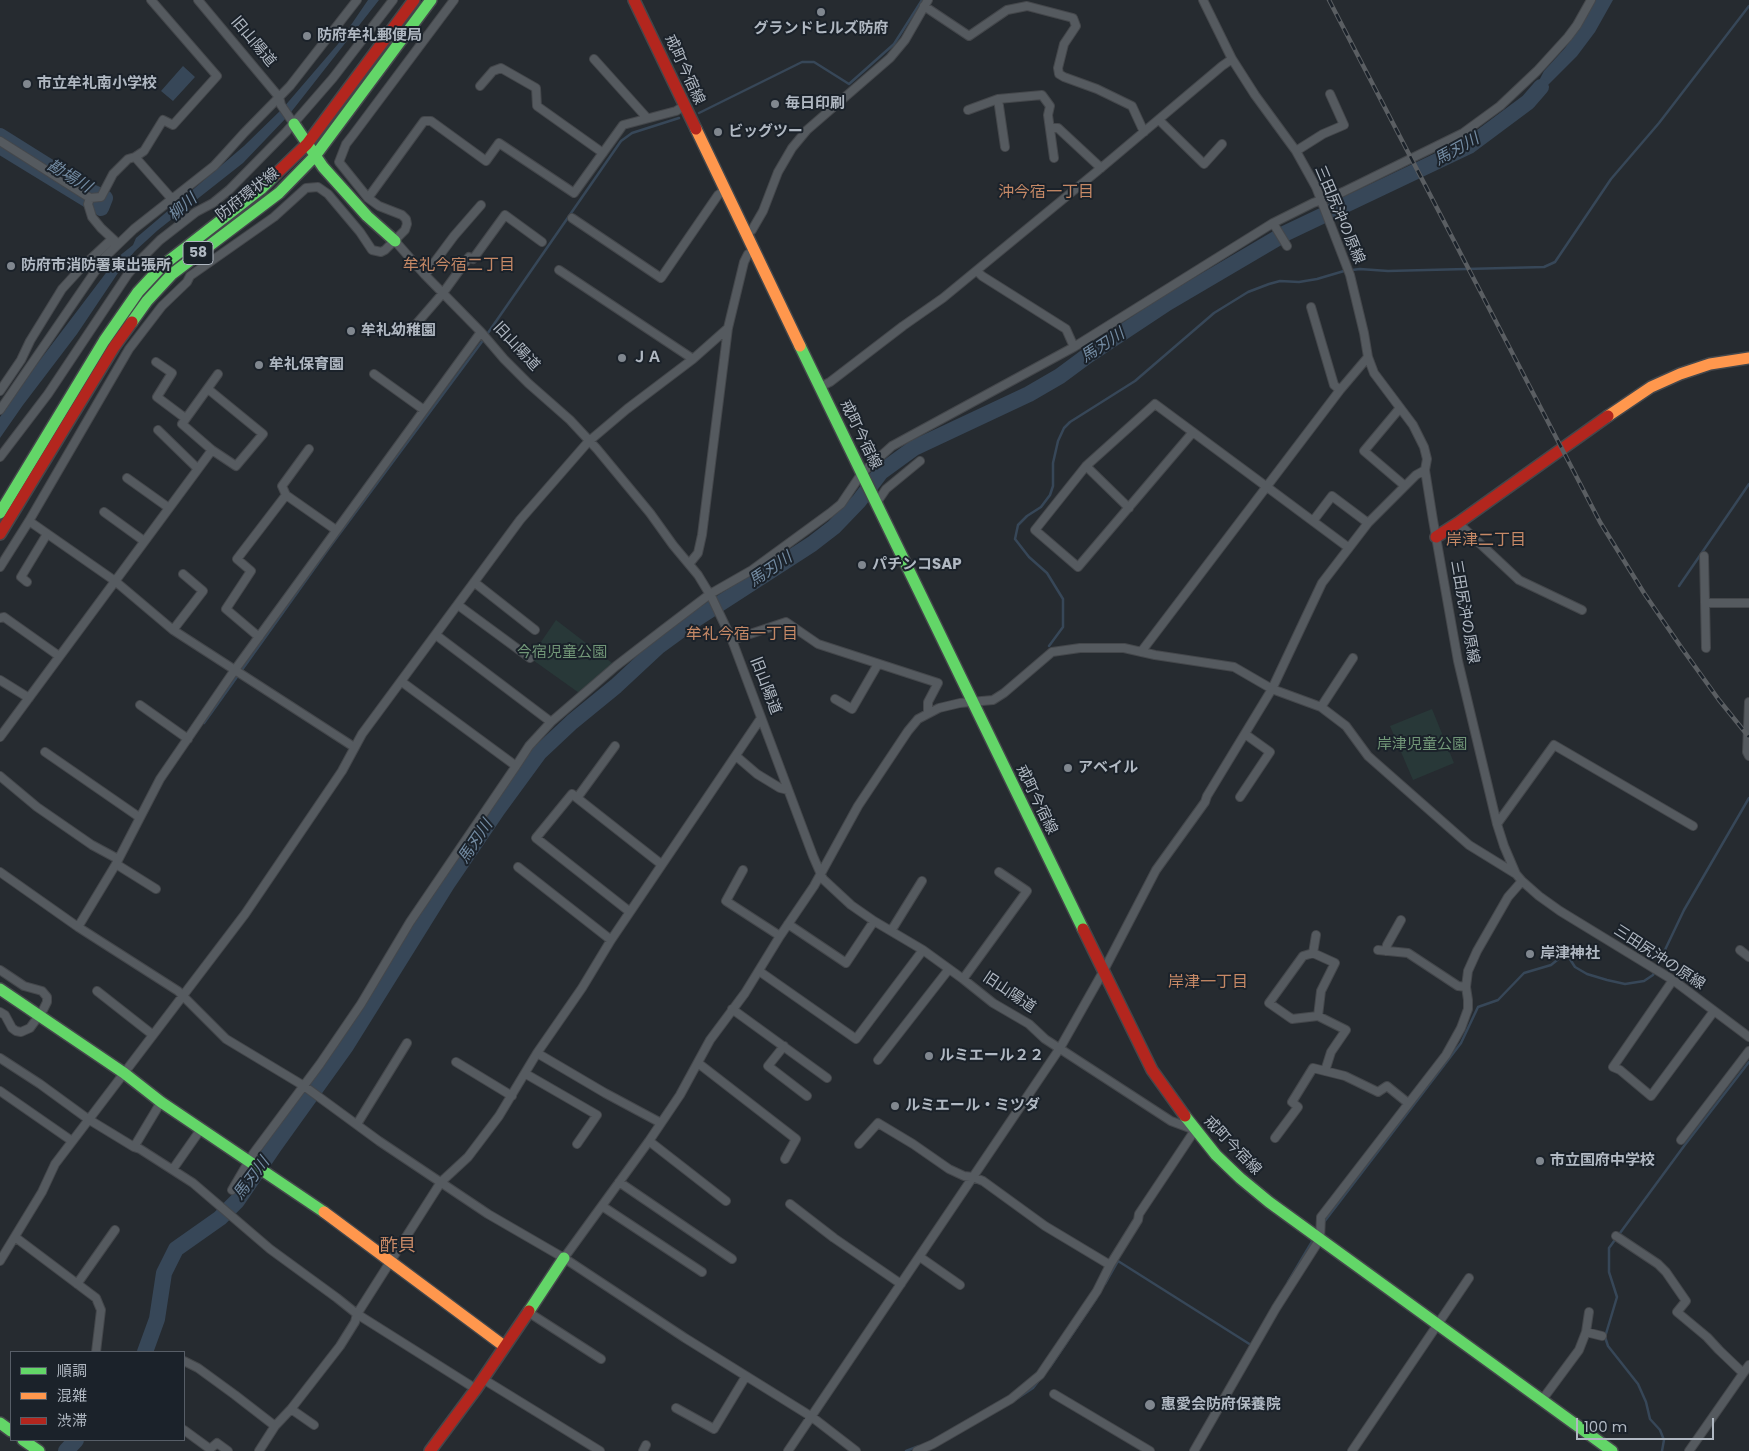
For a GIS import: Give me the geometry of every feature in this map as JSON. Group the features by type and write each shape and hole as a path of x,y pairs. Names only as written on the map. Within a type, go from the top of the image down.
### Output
{"street":[{"path":"0,141 90,198 101,197 113,174 128,159 144,152 163,120 173,125 217,76 151,0"},
{"name":"旧山陽道","path":"198,0 279,97 281,106 315,156 354,203 395,241 504,359 570,420 650,513 698,575 711,596 732,640 823,879 874,921 923,950 993,1003 1022,1020 1045,1039 1171,1121 1195,1130"},
{"path":"0,391 21,360 30,341 62,289 83,266 214,166 290,86 357,0"},
{"path":"0,457 48,394 123,282 142,258 196,212 214,203 229,190 339,70 393,0"},
{"name":"防府環状線","path":"0,512 104,341 138,292 150,278 175,256 261,189 307,144 414,0"},
{"name":"防府環状線","path":"0,534 114,347 147,301 172,274 279,192 315,156 430,0"},
{"path":"0,567 29,521 129,349 162,306 187,282 190,276 274,217 306,188 318,188 328,194 360,232 372,250 382,252 405,230 406,218 368,198 339,162 346,144 454,0"},
{"name":"三田尻沖の原線","path":"1202,0 1232,59 1255,95 1296,151 1322,203 1350,275 1368,356 1374,373 1414,426 1424,447 1425,470 1458,661 1497,824 1516,874 1539,896 1560,911 1674,980 1749,1037"},
{"path":"232,1190 361,1004 410,922 529,746 551,722 635,651 830,513 840,504 863,475 898,442 981,399 1074,347 1274,225 1463,133 1500,106 1543,64 1568,38 1591,0"},
{"name":"戒町今宿線","path":"636,1 754,252 1152,1070 1195,1130 1240,1178 1269,1202 1612,1451"},
{"path":"746,234 752,230 764,211 778,172 792,148 807,130 890,58 905,40 926,3 969,36 1007,10 1027,6 1073,18 1076,26 1064,44 1058,68 1059,74 1097,89 1132,106 1144,132"},
{"path":"594,59 647,118"},
{"path":"820,387 830,382 943,298 1232,59"},
{"path":"480,86 493,71 501,68 536,88 537,106 603,152"},
{"path":"1296,151 1323,134 1344,125 1330,94"},
{"path":"968,110 998,99 1042,95 1050,106 1048,115 1054,158"},
{"path":"998,99 1005,147"},
{"path":"368,198 424,121 431,121 486,161 499,142 574,193 623,125 676,111 684,106"},
{"path":"1159,120 1204,164 1222,144"},
{"path":"1050,128 1058,128 1101,168"},
{"path":"136,157 171,198"},
{"path":"572,218 661,278 718,195 725,190"},
{"path":"90,198 88,204 92,217 115,241"},
{"path":"425,275 454,236 481,205"},
{"path":"411,330 443,293 469,257 472,259 504,215 542,242"},
{"path":"1274,225 1286,245"},
{"path":"0,410 115,241"},
{"path":"689,564 698,553 702,535 728,328 744,262 748,254 754,252"},
{"path":"559,270 693,359"},
{"path":"977,270 982,276 1066,329 1074,347"},
{"path":"1312,307 1334,385 1340,390"},
{"path":"0,1260 42,1192 55,1164 244,914 342,771 362,734 520,520 588,442 627,409 693,359 728,328"},
{"path":"78,927 117,861 160,779 234,671 481,332"},
{"path":"1141,652 1340,390 1368,356"},
{"path":"1436,537 1586,430 1651,388 1680,374 1710,364 1749,358"},
{"path":"156,362 172,373 157,397 185,418"},
{"path":"208,389 263,434 236,466 212,450 182,424 218,374"},
{"path":"374,374 424,410"},
{"path":"1193,432 1078,568 1035,530 1086,466 1155,404 1193,432 1313,521 1348,548"},
{"path":"1400,408 1364,451 1405,486"},
{"path":"158,430 198,469"},
{"path":"309,448 282,486 286,495 336,530"},
{"path":"0,737 212,450"},
{"path":"875,500 920,461"},
{"path":"1086,466 1129,508"},
{"path":"788,1451 1060,1048 1103,972 1156,870 1205,802 1272,689 1322,583 1368,524 1416,475 1425,470"},
{"path":"127,478 169,508"},
{"path":"259,637 226,609 251,571 237,559 286,495"},
{"path":"1313,521 1332,496 1368,524"},
{"path":"104,512 144,541"},
{"path":"29,521 116,581 173,630 354,747"},
{"path":"1458,523 1519,580 1582,610"},
{"path":"27,582 21,577 47,534"},
{"path":"1704,556 1706,648"},
{"path":"173,630 203,591 183,574"},
{"path":"474,582 535,630"},
{"path":"1705,602 1749,603"},
{"path":"458,605 530,658"},
{"path":"0,618 4,617 59,656"},
{"path":"732,640 786,622 818,644 938,684 928,702 928,713"},
{"path":"436,635 551,722"},
{"path":"430,1451 479,1384 564,1258 649,1141 680,1094 710,1040 759,971 821,874 874,780 918,719 928,713 960,703 993,700 1004,693 1052,652 1089,648 1124,648 1234,667 1272,689 1321,707 1346,726 1368,756 1469,845 1516,874"},
{"path":"1321,707 1353,658"},
{"path":"835,699 852,709 878,664"},
{"path":"0,680 29,698"},
{"path":"402,682 516,766"},
{"path":"1749,702 1746,752 1749,756"},
{"path":"140,705 188,739"},
{"path":"259,1451 275,1426 291,1409 340,1346 355,1322 357,1314 441,1182 468,1157 499,1116 537,1053 582,988 611,940 762,718"},
{"path":"1240,797 1270,752 1245,734"},
{"path":"577,798 615,746"},
{"path":"1497,824 1554,746 1693,826"},
{"path":"45,752 139,817"},
{"path":"736,756 757,774 780,788 788,790"},
{"path":"0,776 36,807 156,889"},
{"path":"630,912 536,838 572,794 662,864"},
{"path":"518,867 611,940"},
{"path":"743,870 726,901 780,936"},
{"path":"0,872 78,927 178,991 226,1039 322,1098 379,1141 488,1214 564,1258 812,1417 856,1451"},
{"path":"963,979 1027,891 999,872"},
{"path":"891,931 922,881"},
{"path":"1194,1451 1276,1308 1320,1239 1320,1217 1446,1055 1461,1028 1468,1009 1466,987 1468,971 1477,951 1508,897 1522,881"},
{"path":"1386,951 1386,945 1401,920"},
{"path":"788,924 846,963 874,921"},
{"path":"1313,954 1316,935"},
{"path":"759,971 856,1039 923,950"},
{"path":"1378,950 1408,953 1458,986 1466,987"},
{"path":"1740,950 1749,957"},
{"path":"1318,1016 1321,991 1335,963 1313,954 1304,956 1270,1003 1292,1019 1318,1016 1346,1030 1332,1052 1325,1071"},
{"path":"878,1060 949,969"},
{"path":"0,970 24,986 38,989 45,993 48,1002 30,1028 22,1032 12,1028 0,1012"},
{"path":"1674,980 1614,1067 1651,1096 1714,1011"},
{"path":"0,989 124,1073 161,1102 342,1224 504,1346"},
{"path":"97,991 152,1035"},
{"path":"732,1009 827,1078"},
{"path":"357,1124 407,1043"},
{"path":"784,1046 768,1066 807,1096"},
{"path":"1681,1140 1749,1051"},
{"path":"537,1053 661,1123"},
{"path":"0,1058 88,1119 173,1169 193,1183 270,1249 357,1314 600,1451"},
{"path":"456,1062 512,1096"},
{"path":"698,1064 796,1139 785,1159"},
{"path":"1275,1138 1298,1107 1292,1102 1313,1068 1345,1076 1378,1092 1387,1086 1408,1103"},
{"path":"526,1074 597,1115 577,1144"},
{"path":"0,1091 72,1141"},
{"path":"134,1147 161,1102"},
{"path":"859,1144 878,1123 949,1168 964,1176 982,1181 1045,1226 1110,1265"},
{"path":"173,1169 201,1129"},
{"path":"917,1451 933,1444 1011,1399 1040,1375 1097,1291 1110,1265 1138,1220 1139,1214 1195,1130"},
{"path":"649,1141 726,1202"},
{"path":"619,1182 732,1258"},
{"path":"790,1204 834,1238 901,1284"},
{"path":"602,1206 702,1272"},
{"path":"77,1284 115,1230"},
{"path":"1616,1236 1658,1264 1666,1272 1686,1302 1676,1312 1707,1337 1743,1373"},
{"path":"15,1237 96,1298 101,1310 96,1351"},
{"path":"920,1257 960,1285"},
{"path":"1352,1451 1469,1278"},
{"path":"528,1312 601,1359"},
{"path":"1542,1400 1579,1350 1586,1332 1589,1312"},
{"path":"1586,1332 1602,1336"},
{"path":"185,1362 198,1368 275,1426"},
{"path":"1689,1451 1749,1365"},
{"path":"676,1408 714,1429 746,1376"},
{"path":"1054,1394 1150,1451"},
{"path":"291,1409 314,1425"},
{"path":"185,1431 210,1450 217,1443 228,1451"},
{"path":"24,1441 39,1451"}],"green space":[{"name":"今宿児童公園","path":"556,620 616,666 582,695 530,658"},
{"name":"岸津児童公園","path":"1432,709 1454,763 1413,780 1390,726"}],"water":[{"name":"柳川","path":"368,0 379,0 288,116 243,163 158,230 124,264 77,334 0,438 0,417 37,364 118,257 133,245 136,238 244,146 283,108 338,44"},
{"path":"1595,0 1613,0 1595,32 1577,56 1528,102 1544,71 1565,48"},
{"path":"183,66 195,77 173,101 161,91"}],"waterway":[{"path":"699,113 802,62 814,62 849,84 894,44 922,0"},
{"path":"1049,646 1063,627 1063,599 1047,573 1029,557 1015,539 1018,525 1027,516 1041,507 1050,495 1053,486 1053,463 1058,441 1064,428 1070,422 1135,381 1214,313 1248,292 1269,284 1280,281 1299,282 1360,269 1388,271 1544,267 1555,262 1611,179 1659,123 1749,6"},
{"name":"馬刃川","path":"145,1351 157,1319 164,1273 176,1249 220,1218 237,1201 346,1046 447,884 498,809 539,753 572,722 616,686 659,646 696,619 812,544 834,527 859,501 881,472 914,448 1029,394 1060,376 1167,303 1286,233 1469,146 1528,102 1541,87"},
{"path":"204,723 329,548 481,343 621,141 632,133 679,118"},
{"name":"勘場川","path":"0,136 83,188 105,198 101,208 0,146"},
{"path":"1679,586 1749,484"},
{"path":"1324,1222 1461,1043 1478,1007 1498,1000 1524,973 1551,965 1566,953 1575,967 1587,974 1607,980 1625,984 1644,981 1653,975 1684,910 1749,798"},
{"path":"1662,1451 1664,1440 1660,1430 1650,1419 1646,1402 1638,1384 1608,1346 1605,1337 1617,1297 1609,1272 1609,1248 1749,1062"},
{"path":"1288,1282 1313,1240"},
{"path":"1105,1284 1118,1261 1251,1345"},
{"path":"1050,1367 1096,1299"},
{"path":"1012,1402 1033,1388 1040,1379"},
{"name":"馬刃川","path":"66,1451 75,1441"},
{"path":"906,1451 919,1446"}],"railway":[{"path":"1329,0 1600,522 1644,593 1681,647 1719,700 1749,737"}],"traffic: fast":[{"path":"132,322 147,301 172,274 279,193 315,156 431,0"},
{"path":"294,124 323,167 367,216 395,241"},
{"path":"0,513 104,341 138,292 162,266 261,189 276,174"},
{"path":"800,346 1083,929"},
{"path":"0,989 124,1073 161,1102 324,1212"},
{"path":"1185,1116 1216,1155 1269,1202 1612,1451"},
{"path":"529,1311 564,1258"},
{"path":"0,1423 10,1430"},
{"path":"24,1441 39,1451"}],"traffic: slow":[{"path":"696,129 800,346"},
{"path":"1608,416 1651,387 1680,374 1710,364 1749,358"},
{"path":"324,1212 504,1346"}],"traffic: jam":[{"path":"276,174 307,144 414,0"},
{"path":"634,0 696,129"},
{"path":"0,534 114,347 132,322"},
{"path":"1436,537 1608,416"},
{"path":"1083,929 1152,1070 1185,1116"},
{"path":"430,1451 476,1389 529,1311"}],"place":[{"name":"グランドヒルズ防府","path":"821,12"},
{"name":"防府牟礼郵便局","path":"307,36"},
{"name":"市立牟礼南小学校","path":"27,84"},
{"name":"毎日印刷","path":"775,104"},
{"name":"ビッグツー","path":"718,132"},
{"name":"防府市消防署東出張所","path":"11,266"},
{"name":"牟礼幼稚園","path":"351,331"},
{"name":"ＪＡ","path":"622,358"},
{"name":"牟礼保育園","path":"259,365"},
{"name":"パチンコSAP","path":"862,565"},
{"name":"アベイル","path":"1068,768"},
{"name":"岸津神社","path":"1530,954"},
{"name":"ルミエール２２","path":"929,1056"},
{"name":"ルミエール・ミツダ","path":"895,1106"},
{"name":"市立国府中学校","path":"1540,1161"},
{"name":"惠愛会防府保養院","path":"1150,1405"}],"district":[{"name":"沖今宿一丁目","path":"1046,193"},
{"name":"牟礼今宿二丁目","path":"459,266"},
{"name":"岸津二丁目","path":"1486,541"},
{"name":"牟礼今宿一丁目","path":"742,635"},
{"name":"岸津一丁目","path":"1208,983"},
{"name":"酢貝","path":"398,1246"}]}
